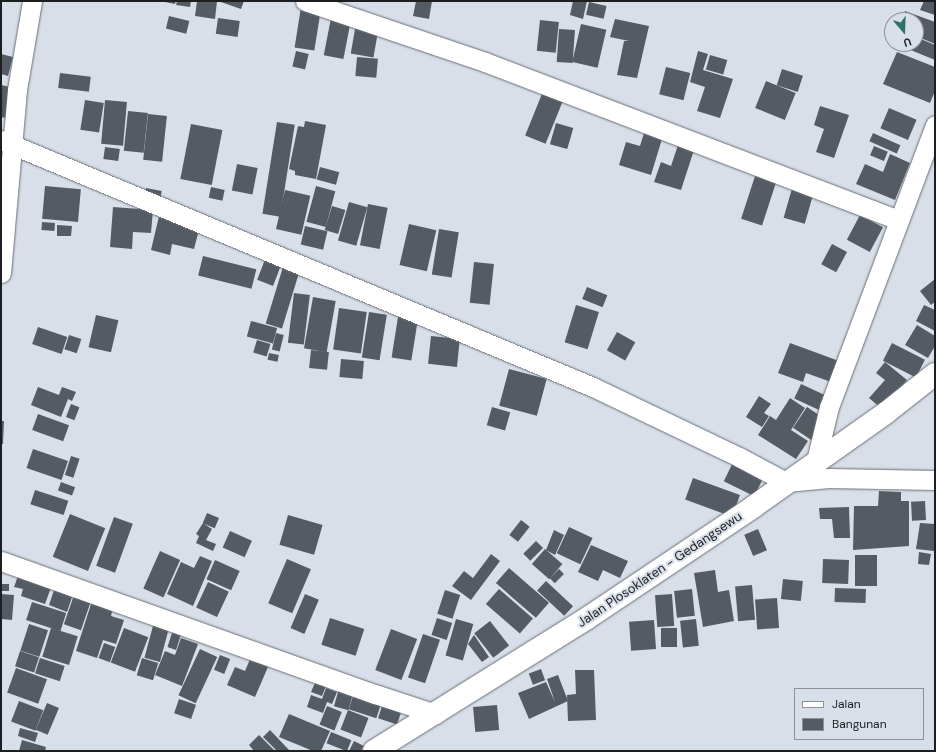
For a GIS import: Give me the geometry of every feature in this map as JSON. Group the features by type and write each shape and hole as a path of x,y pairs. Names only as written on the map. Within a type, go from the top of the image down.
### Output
{"main road":[{"name":"Jalan Plosoklaten - Gedangsewu","path":"374,751 436,714 586,619 753,507 786,482 887,412 935,374"}],"street":[{"path":"1,273 7,142 32,1"},
{"path":"304,1 485,62 898,220"},
{"path":"816,461 829,407 898,220 935,125"},
{"path":"7,142 593,387 739,457 786,482 829,478 935,480"},
{"path":"1,561 375,694 436,714"}],"building":[{"path":"160,1 176,1 175,4"},
{"path":"177,1 191,1 190,7 176,5"},
{"path":"197,1 217,1 215,19 195,16"},
{"path":"218,1 244,1 241,9"},
{"path":"416,1 432,1 429,19 413,16"},
{"path":"573,1 587,1 583,19 570,15"},
{"path":"924,1 935,1 935,15 920,10"},
{"path":"589,2 607,6 604,19 586,15"},
{"path":"301,7 321,10 314,51 295,47"},
{"path":"169,16 189,21 186,34 166,29"},
{"path":"218,18 240,21 238,37 216,34"},
{"path":"331,18 351,22 343,59 324,55"},
{"path":"357,18 380,22 373,57 351,53"},
{"path":"924,18 935,22 935,44 924,39"},
{"path":"615,19 649,26 637,78 617,75 624,41 629,41 610,37"},
{"path":"540,20 559,22 556,53 537,51"},
{"path":"581,24 606,30 598,68 572,62"},
{"path":"559,29 575,30 573,63 557,62"},
{"path":"924,40 935,45 935,60 916,52 924,52"},
{"path":"296,51 309,54 305,70 292,67"},
{"path":"698,51 708,54 703,70 733,79 720,118 697,111 705,87 690,82"},
{"path":"897,52 935,67 935,91 930,103 883,84"},
{"path":"1,54 13,57 8,76 1,74"},
{"path":"710,55 727,60 723,74 706,69"},
{"path":"357,57 378,59 376,78 355,76"},
{"path":"666,67 690,73 683,100 659,94"},
{"path":"782,69 803,76 798,92 777,85"},
{"path":"60,73 91,77 89,92 58,88"},
{"path":"548,79 568,87 546,144 525,136"},
{"path":"766,81 796,93 785,120 755,108"},
{"path":"1,85 11,87 6,118 1,117"},
{"path":"85,100 104,103 99,133 80,130"},
{"path":"105,100 127,102 123,146 101,144"},
{"path":"820,106 849,115 834,158 816,152 824,129 814,125"},
{"path":"889,108 917,120 908,140 880,128"},
{"path":"128,111 148,113 144,153 124,151"},
{"path":"148,114 167,116 162,162 143,160"},
{"path":"305,121 326,125 316,179 295,175 295,171 289,169 298,126 304,127"},
{"path":"277,122 295,125 280,217 262,214"},
{"path":"556,123 573,128 567,149 550,144"},
{"path":"191,124 222,130 212,185 180,179"},
{"path":"644,133 662,139 651,175 619,165 626,142 640,146"},
{"path":"873,133 900,145 897,153 869,141"},
{"path":"678,145 694,150 681,190 654,182 661,162 671,166"},
{"path":"874,146 888,152 884,161 870,155"},
{"path":"105,147 120,149 118,161 103,159"},
{"path":"890,154 910,163 895,200 856,184 865,164 883,172"},
{"path":"237,164 258,168 252,195 232,191"},
{"path":"320,167 339,172 336,185 317,180"},
{"path":"755,176 776,183 762,226 741,219"},
{"path":"793,185 814,191 805,224 784,218"},
{"path":"45,186 81,189 78,222 42,219"},
{"path":"316,186 335,191 326,227 306,222"},
{"path":"211,187 225,190 222,201 209,198"},
{"path":"146,188 162,191 159,207 143,204"},
{"path":"285,190 310,196 301,235 276,229"},
{"path":"349,202 367,207 356,246 338,240"},
{"path":"368,204 388,208 380,249 360,245"},
{"path":"332,206 345,210 338,234 325,230"},
{"path":"113,207 153,210 151,233 133,232 132,249 110,247"},
{"path":"160,212 201,222 194,249 172,244 170,255 151,250"},
{"path":"860,215 883,227 870,252 847,240"},
{"path":"42,222 55,223 54,231 41,230"},
{"path":"409,224 436,230 427,271 400,265"},
{"path":"57,225 72,226 71,236 57,236"},
{"path":"305,226 327,231 323,250 301,245"},
{"path":"439,229 459,232 452,278 432,274"},
{"path":"832,244 847,252 836,272 821,264"},
{"path":"269,249 285,255 273,286 257,280"},
{"path":"203,256 256,269 252,289 198,275"},
{"path":"474,262 494,264 490,305 470,303"},
{"path":"283,267 299,272 282,328 266,323"},
{"path":"935,279 935,302 931,305 920,291"},
{"path":"587,287 607,295 603,307 582,299"},
{"path":"294,293 310,295 304,345 288,343"},
{"path":"313,297 336,301 327,352 304,348"},
{"path":"576,305 599,312 588,349 565,342"},
{"path":"924,305 935,310 935,331 916,321"},
{"path":"339,308 367,312 361,353 333,350"},
{"path":"369,312 387,315 380,360 362,357"},
{"path":"96,315 118,320 111,352 89,347"},
{"path":"398,317 418,320 411,361 392,357"},
{"path":"251,321 277,328 273,343 247,336"},
{"path":"917,325 935,336 935,346 928,358 905,345"},
{"path":"38,327 67,337 61,354 32,344"},
{"path":"617,332 635,342 625,361 607,350"},
{"path":"276,333 284,335 280,351 272,349"},
{"path":"69,335 81,339 77,353 64,349"},
{"path":"431,336 460,339 457,367 428,364"},
{"path":"257,340 270,344 267,357 253,352"},
{"path":"790,343 839,361 831,382 806,373 803,382 778,373"},
{"path":"892,343 925,360 916,378 883,361"},
{"path":"311,350 329,352 327,370 309,368"},
{"path":"269,353 279,355 277,362 268,360"},
{"path":"341,359 364,361 362,379 339,377"},
{"path":"885,362 907,380 882,409 869,398 885,380 876,373"},
{"path":"509,369 547,379 537,416 499,406"},
{"path":"801,384 829,397 822,412 794,399"},
{"path":"38,387 59,395 62,387 76,392 72,401 68,399 61,417 31,405"},
{"path":"759,396 771,404 764,413 769,416 762,427 746,417"},
{"path":"790,398 805,408 791,430 808,441 796,459 758,435 770,416 776,420"},
{"path":"71,404 79,407 74,420 66,417"},
{"path":"492,407 510,412 505,431 487,425"},
{"path":"807,407 825,419 811,440 793,428"},
{"path":"38,414 69,425 63,441 32,430"},
{"path":"1,421 4,421 3,444 1,444"},
{"path":"740,448 771,463 754,496 724,481"},
{"path":"33,449 68,461 61,480 26,468"},
{"path":"71,456 80,459 73,478 65,475"},
{"path":"693,478 740,495 732,517 685,500"},
{"path":"61,482 75,487 72,496 58,490"},
{"path":"35,490 68,501 64,515 30,504"},
{"path":"879,491 901,492 901,501 909,501 909,546 853,550 854,506 878,506"},
{"path":"925,501 926,520 912,521 911,502"},
{"path":"849,507 850,538 834,538 832,519 820,519 819,508"},
{"path":"207,513 219,518 215,528 203,523"},
{"path":"70,514 105,528 88,571 53,557"},
{"path":"288,515 323,525 314,555 279,545"},
{"path":"114,517 133,524 115,573 96,566"},
{"path":"521,520 530,527 518,542 509,535"},
{"path":"203,523 212,529 206,540 216,544 213,551 196,543 199,536 196,534"},
{"path":"920,523 935,524 934,551 916,549"},
{"path":"569,527 593,538 580,564 557,553"},
{"path":"758,529 767,550 753,556 744,535"},
{"path":"554,530 564,535 555,555 546,550"},
{"path":"230,531 252,541 245,557 223,547"},
{"path":"536,541 543,548 530,561 523,554"},
{"path":"591,545 628,561 620,578 603,570 598,581 578,572"},
{"path":"545,549 562,564 549,579 532,564"},
{"path":"160,551 180,560 163,597 143,588"},
{"path":"919,552 931,554 929,565 918,564"},
{"path":"491,554 500,561 471,600 452,586 464,571 473,578"},
{"path":"855,555 877,555 877,586 855,586"},
{"path":"200,556 212,561 193,606 167,594 181,562 194,568"},
{"path":"287,559 311,569 292,613 268,603"},
{"path":"823,559 849,560 848,584 822,583"},
{"path":"215,560 240,571 231,590 206,579"},
{"path":"509,568 549,603 536,618 496,583"},
{"path":"559,569 564,574 555,583 550,578"},
{"path":"715,570 718,592 729,590 734,621 703,627 694,573"},
{"path":"19,573 53,582 45,604 21,596 23,589 14,587"},
{"path":"58,578 71,583 66,595 72,597 67,612 49,605"},
{"path":"783,579 803,581 801,601 781,599"},
{"path":"546,581 573,606 564,616 537,591"},
{"path":"208,582 229,592 217,617 196,607"},
{"path":"1,584 9,584 9,591 1,591"},
{"path":"752,585 755,620 738,621 735,586"},
{"path":"835,588 866,589 865,603 835,602"},
{"path":"499,589 533,619 520,634 486,604"},
{"path":"692,589 695,616 677,618 674,591"},
{"path":"445,590 460,595 452,619 437,614"},
{"path":"1,594 14,595 12,620 1,619"},
{"path":"305,594 319,600 304,634 291,628"},
{"path":"672,594 674,626 657,627 655,595"},
{"path":"74,595 91,601 81,630 64,624"},
{"path":"777,598 779,628 757,629 755,600"},
{"path":"92,601 113,608 111,616 124,620 116,644 103,640 97,658 76,651"},
{"path":"32,602 66,613 60,631 26,620"},
{"path":"330,618 364,629 356,656 321,645"},
{"path":"437,618 452,623 447,640 431,635"},
{"path":"456,619 473,624 463,660 446,656"},
{"path":"696,619 699,646 683,648 680,621"},
{"path":"654,620 656,649 631,651 629,622"},
{"path":"490,621 509,645 493,658 474,633"},
{"path":"154,622 169,626 160,662 144,658"},
{"path":"29,624 48,630 39,657 20,651"},
{"path":"51,628 78,636 69,665 42,657"},
{"path":"124,628 148,637 135,672 111,663"},
{"path":"661,628 677,628 677,647 661,647"},
{"path":"391,629 417,639 401,680 375,670"},
{"path":"173,630 182,633 176,650 167,647"},
{"path":"423,634 440,640 425,683 408,677"},
{"path":"474,635 489,657 482,662 468,644"},
{"path":"181,638 198,644 182,686 155,675 165,651 175,655"},
{"path":"104,643 115,647 110,662 99,658"},
{"path":"200,649 217,657 196,703 178,695"},
{"path":"20,651 39,657 34,672 15,666"},
{"path":"253,652 271,660 255,697 227,685 235,667 245,671"},
{"path":"220,655 230,659 224,674 214,670"},
{"path":"40,658 65,666 60,681 35,673"},
{"path":"142,658 158,663 153,680 137,675"},
{"path":"16,668 47,679 38,704 7,692"},
{"path":"541,669 545,680 533,685 529,673"},
{"path":"575,670 594,670 596,720 568,721 567,695 576,694"},
{"path":"558,675 568,701 529,719 518,693 546,682 555,702 547,679"},
{"path":"318,676 326,686 322,696 311,692"},
{"path":"340,685 354,689 348,710 334,706"},
{"path":"326,688 337,692 332,704 327,702 323,713 307,707 311,695 322,699"},
{"path":"354,693 382,702 376,718 349,709"},
{"path":"179,699 196,705 191,719 174,713"},
{"path":"19,701 43,710 35,731 11,722"},
{"path":"47,703 59,708 48,735 36,730"},
{"path":"383,703 402,709 397,724 378,718"},
{"path":"497,705 499,730 475,732 473,707"},
{"path":"327,706 342,712 334,731 320,725"},
{"path":"348,710 369,718 361,737 340,730"},
{"path":"289,714 330,731 321,751 313,751 279,737"},
{"path":"20,728 38,733 35,742 18,736"},
{"path":"270,730 290,751 277,751 263,737"},
{"path":"331,732 351,740 347,751 327,743"},
{"path":"259,735 275,751 254,751 249,745"},
{"path":"22,740 46,747 45,751 19,751"},
{"path":"354,741 364,746 361,751 349,751"}]}
